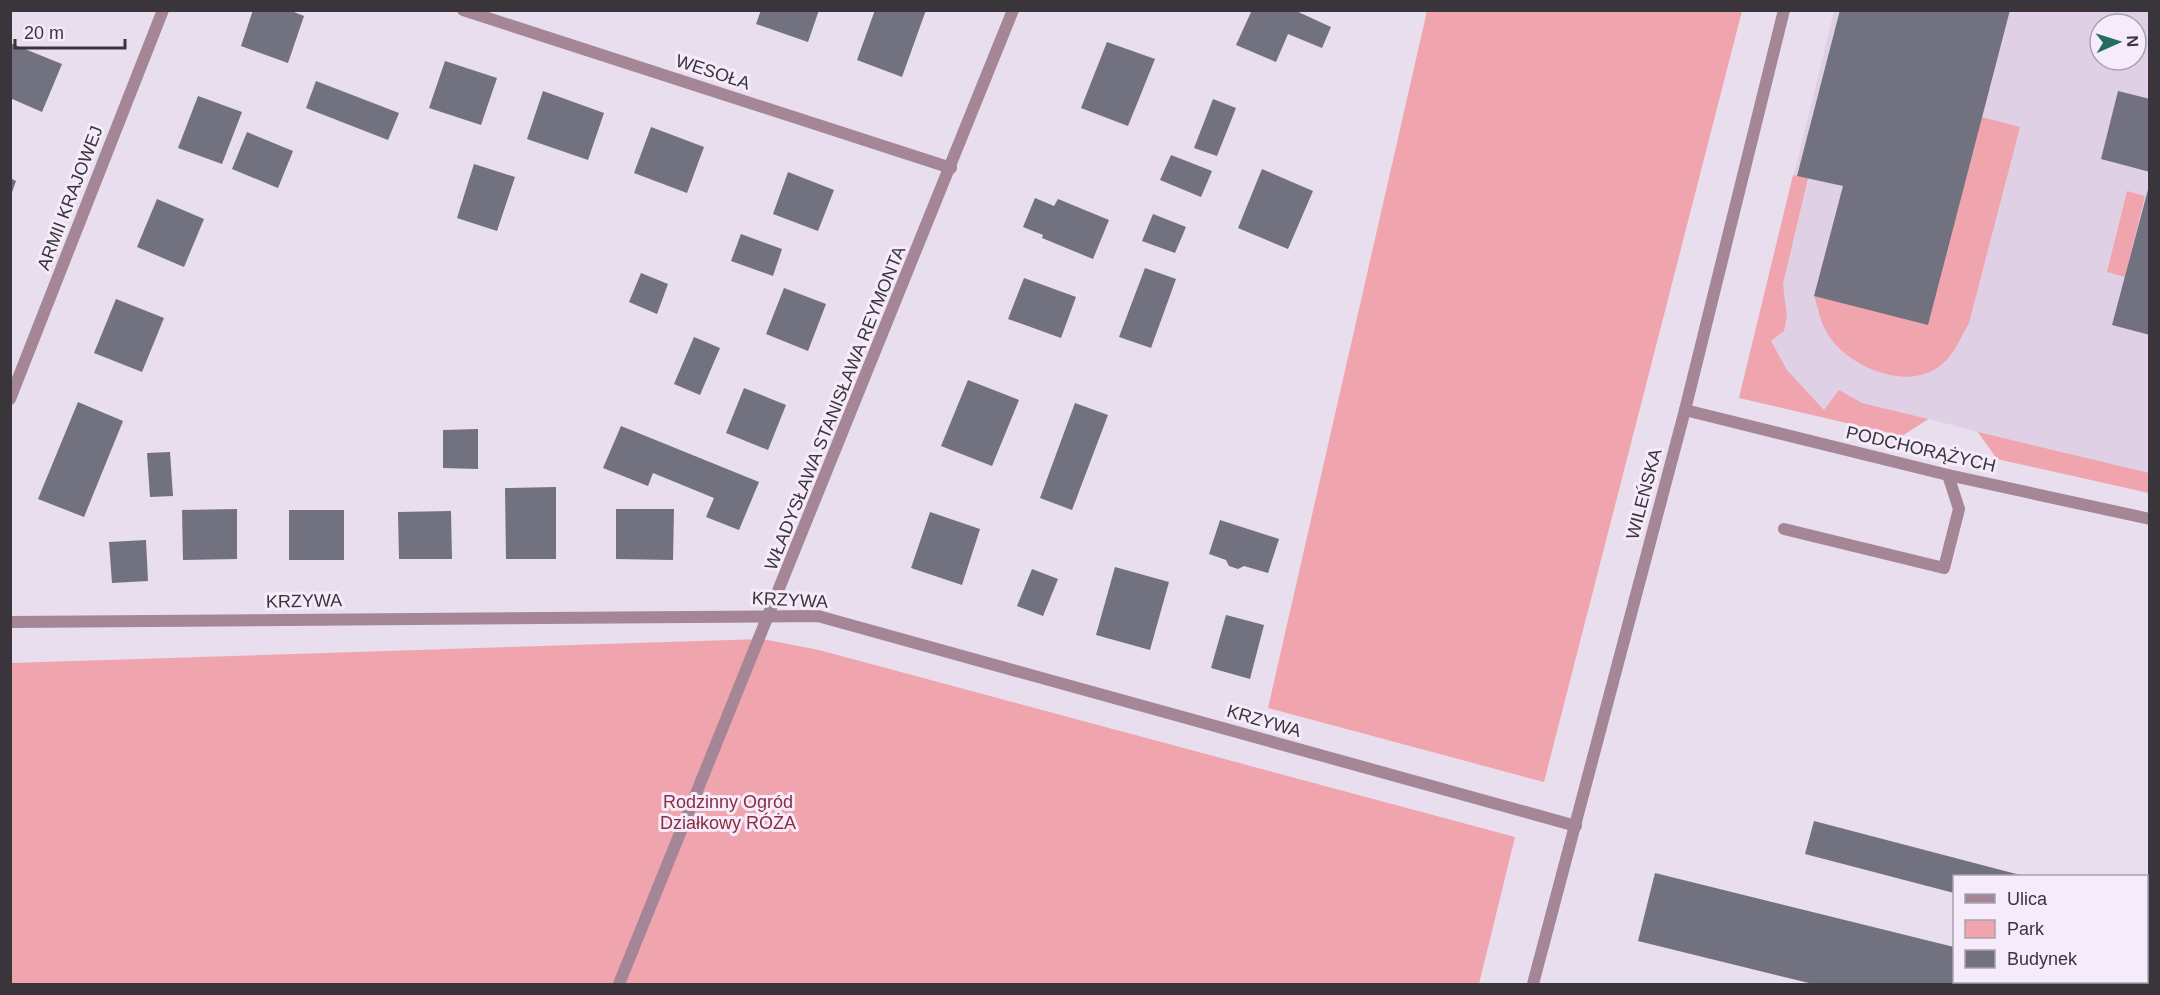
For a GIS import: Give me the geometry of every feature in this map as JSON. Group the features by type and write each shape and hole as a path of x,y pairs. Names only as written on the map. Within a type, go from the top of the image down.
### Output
{"street":[{"name":"ARMII KRAJOWEJ","path":"10,399 163,10"},
{"name":"WESOŁA","path":"463,10 951,168"},
{"name":"WŁADYSŁAWA STANISŁAWA REYMONTA","path":"619,984 1013,10"},
{"name":"WILEŃSKA","path":"1533,984 1685,410 1784,10"},
{"name":"PODCHORĄŻYCH","path":"1685,410 1948,475 2150,519"},
{"path":"1784,529 1944,568 1959,508 1948,475"},
{"name":"KRZYWA","path":"10,622 818,616 1576,826"}],"shaded area":[{"path":"1834,11 2149,11 2149,493 1997,459 1978,432 1929,419 1902,436 1739,398"}],"green space":[{"path":"1427,11 1742,11 1544,782 1268,708"},
{"path":"1982,117 2020,127 1969,323 1950,356 1941,365 1927,373 1895,376 1862,365 1835,344 1824,327 1814,296 1956,215"},
{"path":"1793,175 1808,178 1783,284 1787,317 1784,331 1771,341 1787,370 1824,410 1839,390 1862,403 1928,419 1902,436 1739,398"},
{"path":"2127,191 2145,196 2125,277 2107,272"},
{"path":"1978,432 2149,473 2149,493 1997,459"},
{"name":"Rodzinny Ogród Działkowy RÓŻA","path":"762,639 819,650 1515,837 1479,984 11,984 10,663"}],"building":[{"path":"253,10 289,10 304,16 288,63 241,46"},
{"path":"761,10 819,10 808,42 756,24"},
{"path":"875,10 926,10 902,77 857,60"},
{"path":"1252,10 1294,10 1331,27 1322,48 1288,34 1276,62 1236,45"},
{"path":"1840,10 2010,10 1928,325 1814,296 1843,186 1797,176"},
{"path":"1107,42 1155,59 1128,126 1081,108"},
{"path":"10,43 62,64 42,112 10,98"},
{"path":"445,61 497,78 481,125 429,108"},
{"path":"316,81 399,113 388,140 306,108"},
{"path":"543,91 604,113 588,160 527,139"},
{"path":"2118,91 2150,99 2150,172 2101,159"},
{"path":"198,96 242,112 222,164 178,148"},
{"path":"1213,99 1236,108 1217,156 1194,148"},
{"path":"651,127 704,147 687,193 634,173"},
{"path":"247,132 293,151 278,188 232,169"},
{"path":"1171,155 1212,171 1201,197 1160,180"},
{"path":"474,164 515,177 497,231 457,218"},
{"path":"1262,169 1313,191 1288,249 1238,228"},
{"path":"788,172 834,190 818,231 773,214"},
{"path":"10,178 16,181 11,195 10,195"},
{"path":"2150,182 2150,335 2112,325"},
{"path":"1035,198 1054,206 1058,199 1109,220 1093,259 1042,238 1043,235 1023,227"},
{"path":"157,199 204,219 184,267 137,247"},
{"path":"1153,214 1186,227 1175,253 1142,241"},
{"path":"741,234 782,249 773,276 731,261"},
{"path":"1145,268 1176,279 1151,348 1119,337"},
{"path":"641,273 668,284 657,314 629,302"},
{"path":"1024,278 1076,297 1061,338 1008,319"},
{"path":"784,288 826,304 808,351 766,334"},
{"path":"116,299 164,318 142,372 94,353"},
{"path":"694,337 720,348 700,395 674,384"},
{"path":"968,380 1019,400 992,466 941,446"},
{"path":"744,388 786,405 768,450 726,433"},
{"path":"78,402 123,421 84,517 38,499"},
{"path":"1075,403 1108,415 1072,510 1040,498"},
{"path":"621,426 759,482 739,530 706,517 714,498 653,473 648,486 603,468"},
{"path":"478,429 478,469 443,468 443,430"},
{"path":"170,452 173,496 150,497 147,453"},
{"path":"556,487 556,559 506,559 505,488"},
{"path":"237,509 237,559 183,560 182,510"},
{"path":"616,509 674,509 673,560 616,559"},
{"path":"289,510 344,510 344,560 289,560"},
{"path":"451,511 452,559 399,559 398,512"},
{"path":"930,512 980,529 962,585 911,568"},
{"path":"1220,520 1279,539 1268,573 1244,566 1238,569 1229,566 1226,560 1209,554"},
{"path":"146,540 148,581 112,583 109,542"},
{"path":"1115,567 1169,582 1150,650 1096,635"},
{"path":"1032,569 1058,579 1043,616 1017,606"},
{"path":"1226,615 1264,625 1250,679 1211,668"},
{"path":"1814,821 2020,875 1953,875 1953,893 1805,854"},
{"path":"1655,873 1953,947 1953,983 2080,983 1813,984 1638,941"}]}
